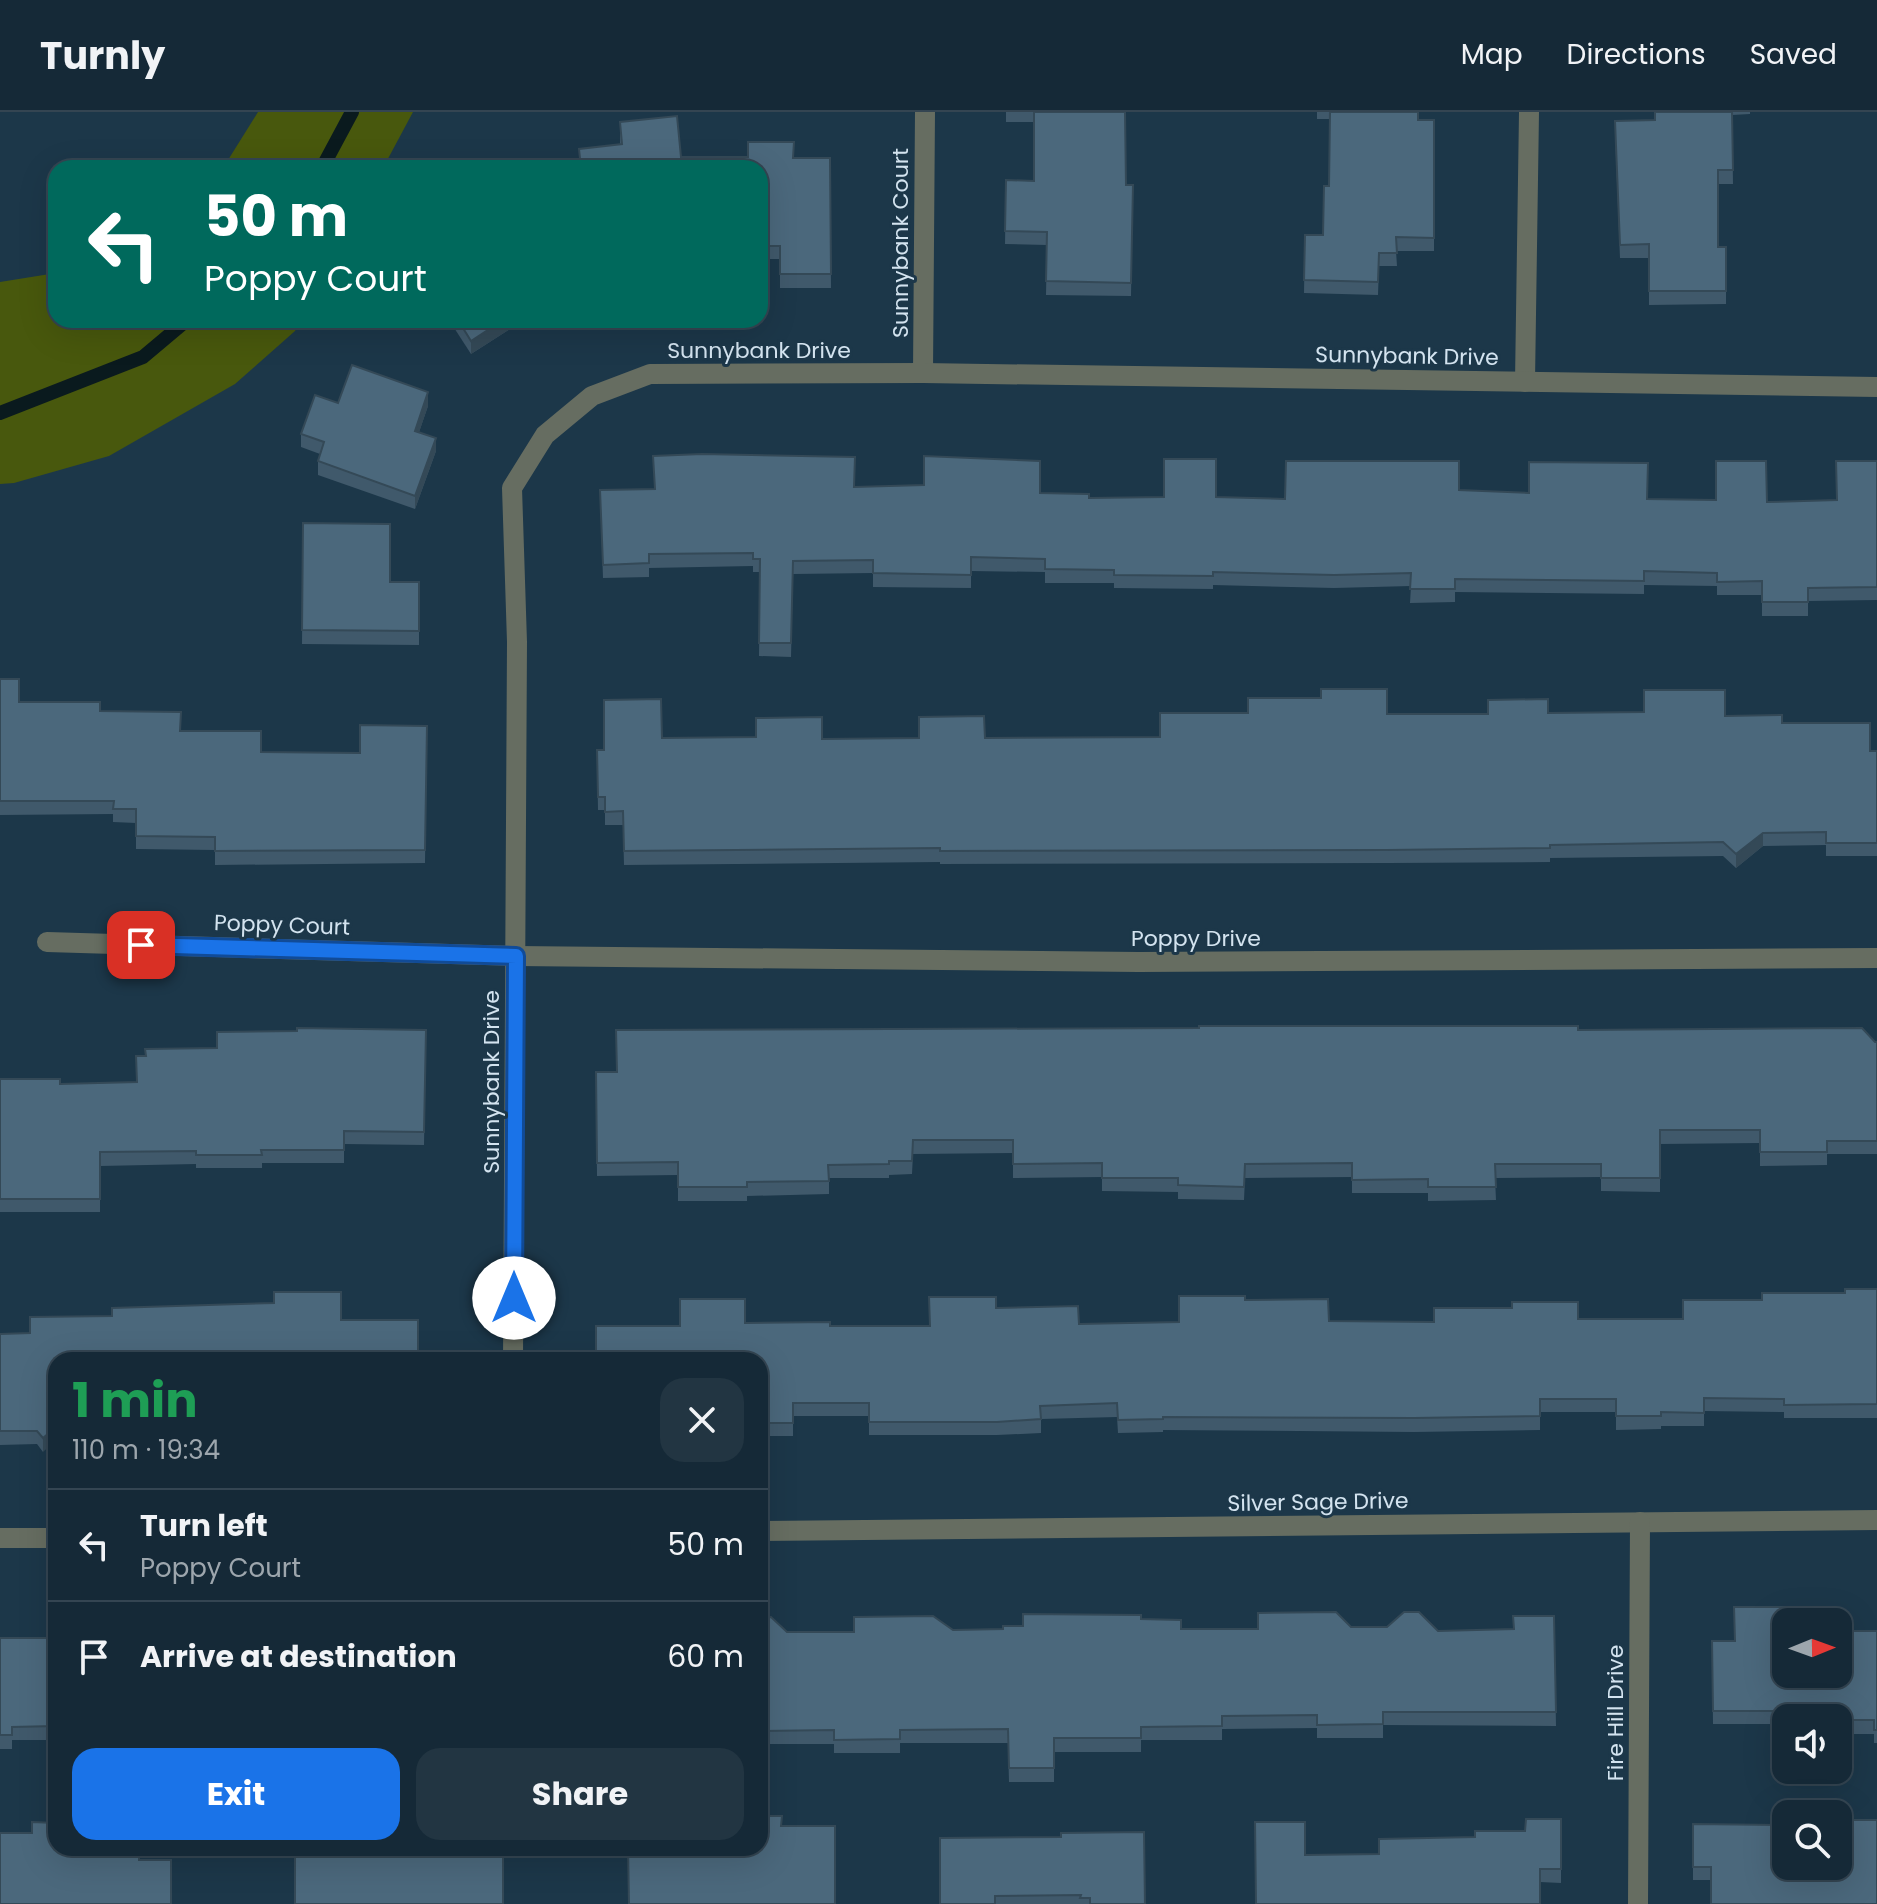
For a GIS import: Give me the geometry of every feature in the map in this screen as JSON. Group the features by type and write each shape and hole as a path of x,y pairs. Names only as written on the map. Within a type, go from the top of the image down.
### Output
{"street":[{"name":"Sunnybank Court","path":"923,373 925,112"},
{"path":"1525,382 1529,112"},
{"name":"Sunnybank Drive","path":"513,1352 517,642 512,488 545,435 592,396 650,374 923,373 1877,387"},
{"name":"Poppy Court","path":"47,942 516,956"},
{"name":"Poppy Drive","path":"516,956 1139,962 1877,958"},
{"name":"Silver Sage Drive","path":"768,1531 1877,1520"},
{"name":"Fire Hill Drive","path":"1638,1904 1640,1522"},
{"path":"0,1538 48,1538"}],"green space":[{"path":"258,112 413,112 387,160 228,160"},
{"path":"48,274 48,328 297,328 235,384 109,456 14,483 0,484 0,282"}],"building":[{"path":"1034,112 1125,112 1126,185 1133,185 1131,283 1046,281 1047,232 1005,231 1006,180 1034,181"},
{"path":"1330,112 1418,112 1418,120 1434,120 1434,238 1396,237 1397,253 1379,253 1378,282 1304,280 1305,235 1323,235 1324,186 1329,186"},
{"path":"1655,112 1732,112 1733,170 1718,170 1718,247 1726,247 1726,291 1649,291 1649,244 1620,245 1615,121 1655,120"},
{"path":"677,116 681,157 748,157 748,142 794,142 793,158 830,158 831,274 780,274 780,246 768,246 768,160 580,160 579,149 622,144 620,122"},
{"path":"463,328 491,328 471,341"},
{"path":"352,365 428,392 415,431 436,438 415,496 318,461 324,442 301,434 315,395 338,403"},
{"path":"653,456 855,457 854,487 924,485 924,456 1040,461 1040,493 1089,494 1089,498 1164,497 1164,459 1216,459 1216,497 1285,499 1286,461 1459,461 1459,490 1529,493 1529,462 1648,463 1647,499 1716,500 1716,461 1766,461 1767,502 1837,500 1836,461 1877,461 1877,587 1808,588 1808,602 1762,602 1762,581 1717,582 1717,573 1644,571 1644,581 1455,579 1455,589 1410,589 1411,573 1114,575 1114,570 1045,569 1045,559 971,557 971,575 873,573 873,560 793,561 791,643 759,643 760,559 753,559 753,553 649,554 649,563 603,565 600,490 655,489"},
{"path":"303,523 390,524 390,582 419,582 419,631 302,630"},
{"path":"0,679 19,679 19,702 100,702 100,711 181,712 180,731 261,731 261,752 360,753 360,725 427,726 425,850 215,851 215,837 136,836 136,809 113,809 114,801 0,801"},
{"path":"1321,689 1387,689 1387,714 1488,714 1488,700 1548,699 1548,713 1644,712 1644,690 1725,690 1725,716 1782,715 1782,723 1870,723 1870,751 1877,751 1877,843 1826,843 1826,832 1763,833 1736,854 1723,842 1388,850 940,851 940,848 624,851 623,811 605,812 605,797 598,797 597,750 604,750 604,700 661,699 662,738 756,737 756,718 822,717 822,739 919,738 919,717 984,716 985,738 1160,737 1160,713 1248,713 1248,698 1321,698"},
{"path":"1578,1026 1578,1030 1862,1028 1877,1042 1877,1141 1827,1141 1827,1152 1760,1152 1760,1130 1660,1130 1660,1178 1601,1178 1601,1164 1495,1164 1496,1187 1428,1187 1428,1179 1352,1180 1352,1163 1245,1164 1244,1187 1178,1185 1178,1178 1102,1178 1102,1163 1013,1164 1013,1140 913,1140 912,1161 828,1165 829,1181 747,1182 747,1187 678,1187 678,1162 597,1163 596,1072 617,1072 616,1030"},
{"path":"297,1028 426,1030 424,1132 344,1131 344,1150 261,1150 262,1155 196,1155 196,1151 100,1152 100,1199 0,1199 0,1079 60,1079 60,1084 137,1082 136,1056 146,1056 145,1049 217,1048 217,1032 297,1031"},
{"path":"1845,1289 1877,1289 1877,1404 1784,1405 1784,1399 1704,1398 1704,1413 1661,1412 1661,1416 1616,1416 1616,1399 1540,1399 1540,1416 1163,1417 1118,1420 1117,1403 1040,1406 1041,1419 869,1422 869,1403 793,1403 793,1423 768,1423 768,1352 596,1352 596,1326 680,1326 680,1299 745,1299 745,1323 930,1326 929,1297 996,1297 996,1308 1078,1306 1079,1324 1179,1322 1179,1296 1245,1296 1245,1300 1328,1299 1329,1321 1434,1322 1434,1308 1512,1308 1512,1302 1578,1302 1578,1319 1683,1319 1683,1300 1762,1300 1762,1293 1845,1293"},
{"path":"274,1292 341,1292 341,1320 418,1320 418,1352 48,1352 48,1434 43,1438 37,1431 0,1431 0,1334 30,1333 30,1317 112,1316 112,1308 274,1303"},
{"path":"1734,1607 1813,1607 1772,1608 1772,1688 1852,1688 1852,1631 1877,1631 1877,1730 1874,1730 1874,1720 1852,1720 1852,1704 1772,1704 1772,1711 1713,1711 1712,1641 1735,1641"},
{"path":"1336,1612 1351,1627 1387,1627 1404,1612 1419,1612 1438,1631 1514,1629 1513,1616 1554,1616 1556,1712 1383,1712 1383,1724 1317,1725 1317,1715 1222,1716 1222,1726 1141,1727 1141,1738 1054,1738 1054,1768 1009,1768 1008,1729 900,1730 900,1739 834,1740 834,1730 768,1731 768,1617 787,1632 854,1632 854,1617 933,1616 953,1630 1003,1629 1003,1626 1023,1626 1023,1614 1141,1615 1141,1619 1181,1620 1181,1629 1258,1629 1258,1613"},
{"path":"48,1623 48,1726 12,1727 12,1735 0,1735 0,1638 47,1638"},
{"path":"768,1816 782,1816 781,1826 835,1826 835,1904 629,1904 628,1856 768,1856"},
{"path":"1526,1819 1561,1819 1561,1869 1540,1869 1540,1904 1256,1904 1255,1822 1305,1822 1305,1855 1379,1854 1379,1839 1475,1837 1475,1831 1525,1831"},
{"path":"1852,1820 1877,1820 1877,1904 1711,1904 1711,1867 1693,1867 1693,1824 1772,1825 1772,1880 1852,1880"},
{"path":"32,1822 48,1823 48,1856 139,1856 139,1860 171,1860 171,1904 0,1904 0,1833 32,1833"},
{"path":"1144,1832 1145,1904 1090,1904 1090,1898 1080,1898 1081,1895 995,1896 995,1904 940,1904 940,1838 1061,1837 1061,1833"},
{"path":"295,1856 503,1856 503,1904 295,1904"}],"waterway":[{"path":"326,160 352,112"},
{"path":"0,413 143,357 177,328"}],"route":[{"path":"141,945 516,956 514,1298"}]}
